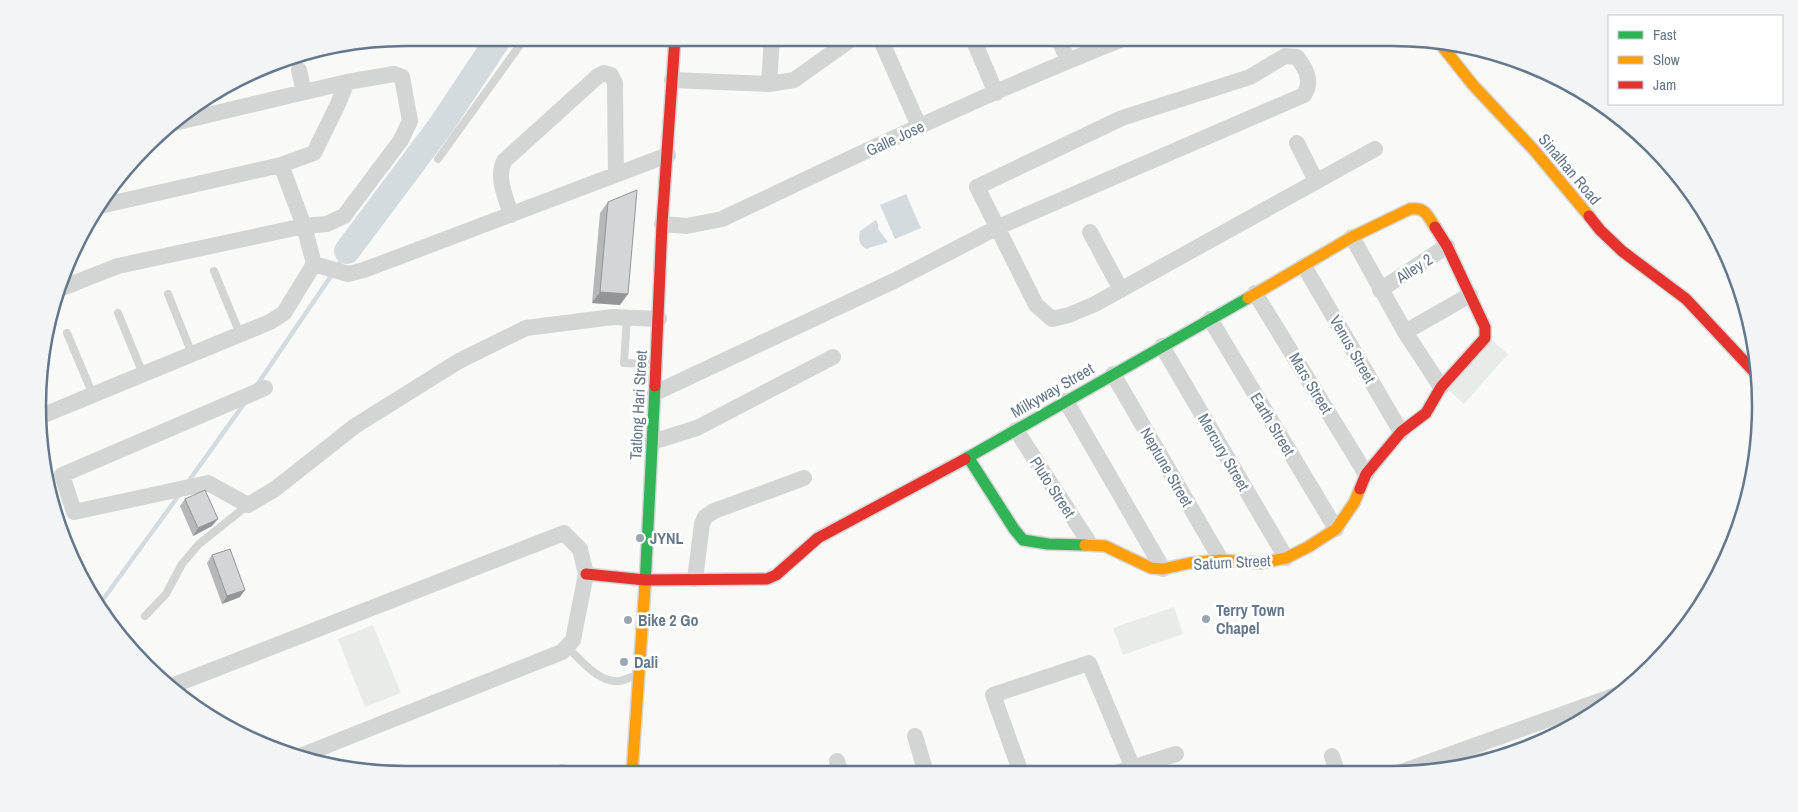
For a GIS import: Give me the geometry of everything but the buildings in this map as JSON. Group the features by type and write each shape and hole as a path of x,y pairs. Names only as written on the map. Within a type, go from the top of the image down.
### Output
{"street":[{"name":"Tatlong Hari Street","path":"632,766 645,580 659,319 662,224 674,46"},
{"path":"769,84 771,46"},
{"path":"672,80 769,84 794,80 842,46"},
{"path":"884,46 919,126"},
{"path":"977,46 996,93"},
{"path":"1062,46 1068,60"},
{"name":"Galle Jose","path":"662,224 687,226 722,219 919,126 1068,60 1104,46"},
{"name":"Sinalhan Road","path":"1445,50 1473,85 1534,150 1600,230 1622,251 1686,299 1750,368"},
{"path":"654,393 896,280 996,228 1304,95 1309,80 1304,67 1297,57 1285,56 1250,77 1122,118 977,187 996,228 1036,304 1052,319 1069,315 1121,290 1375,149"},
{"path":"299,70 304,92"},
{"path":"511,215 501,181 500,171 504,161 598,76 604,73 611,75 615,82 616,173"},
{"path":"67,286 118,266 304,226 327,224 344,216 401,140 410,121 402,77 394,74 347,82 189,119"},
{"path":"108,204 281,165 314,153 347,82"},
{"path":"1297,143 1316,182"},
{"path":"319,266 348,274 511,215 616,173 668,155"},
{"path":"281,165 319,266"},
{"name":"Milkyway Street","path":"586,574 645,580 767,579 776,575 818,538 1016,430 1352,237 1410,209 1418,208 1424,210 1447,246"},
{"path":"1090,232 1121,290"},
{"path":"1352,237 1380,290 1441,387"},
{"path":"1405,332 1470,295 1447,246"},
{"name":"Alley 2","path":"1380,290 1447,246"},
{"path":"46,409 93,395 270,322 284,313 319,266"},
{"name":"Venus Street","path":"1304,266 1402,432"},
{"name":"Mars Street","path":"1255,293 1366,474"},
{"name":"Saturn Street","path":"968,457 1023,540 1048,544 1105,546 1150,568 1163,569 1190,563 1221,560 1261,563 1286,558 1308,547 1336,529 1354,503 1366,474 1402,432 1426,412 1441,387 1485,338 1485,327 1470,295"},
{"path":"265,388 62,475 74,512 208,483 248,505 275,489 355,426 458,360 526,328 613,316 659,319"},
{"name":"Earth Street","path":"1210,319 1336,529"},
{"name":"Mercury Street","path":"1162,346 1286,558"},
{"path":"652,442 697,428 833,358"},
{"name":"Neptune Street","path":"1113,374 1221,560"},
{"path":"1066,401 1163,569"},
{"name":"Pluto Street","path":"1016,430 1090,544"},
{"path":"695,579 702,524 705,517 714,511 804,478"},
{"path":"178,683 564,533 580,549 586,574 573,640 562,652 309,752"},
{"path":"1019,766 993,695 1089,663 1125,766"},
{"path":"1422,764 1595,703"},
{"path":"915,736 924,766"},
{"path":"1138,766 1176,754"},
{"path":"1332,756 1335,766"}],"lane":[{"path":"438,159 520,46"},
{"path":"214,271 240,334"},
{"path":"168,294 192,354"},
{"path":"118,313 143,374"},
{"path":"627,317 624,363 656,364"},
{"path":"68,333 93,395"},
{"path":"145,616 166,594 182,564 199,544 248,505"},
{"path":"567,647 598,675 607,680 618,681 638,675"}],"shaded area":[{"path":"906,194 921,228 895,239 880,205"},
{"path":"876,220 878,229 888,242 866,249 861,245 860,231"},
{"path":"1489,338 1508,354 1464,404 1446,388"},
{"path":"1174,607 1183,634 1123,655 1113,628"},
{"path":"373,625 401,693 365,707 338,639"},
{"path":"1486,747 1488,752 1462,759 1445,762"}],"waterway":[{"path":"347,251 442,124 494,46"},
{"path":"337,267 347,251"},
{"path":"257,385 333,273"},
{"path":"188,482 246,401"},
{"path":"103,600 179,495"}],"traffic: fast":[{"path":"965,459 1248,298"},
{"path":"645,586 655,386"},
{"path":"968,457 1023,540 1048,544 1085,545"}],"traffic: slow":[{"path":"1445,50 1473,85 1534,150 1589,216"},
{"path":"1248,298 1352,237 1410,209 1420,209 1423,211 1435,227"},
{"path":"1085,545 1105,546 1151,568 1163,569 1190,563 1221,560 1261,563 1286,558 1308,547 1336,529 1354,503 1360,489"},
{"path":"633,766 645,586"}],"traffic: jam":[{"path":"655,386 662,224 674,46"},
{"path":"1589,216 1600,230 1622,251 1686,299 1750,367"},
{"path":"1360,489 1366,474 1401,432 1426,413 1441,387 1485,338 1485,327 1447,246 1435,227"},
{"path":"586,574 645,580 767,579 776,575 818,538 965,459"}],"place":[{"name":"JYNL","path":"640,538"},
{"name":"Terry Town Chapel","path":"1206,619"},
{"name":"Bike 2 Go","path":"628,620"},
{"name":"Dali","path":"624,662"}]}
